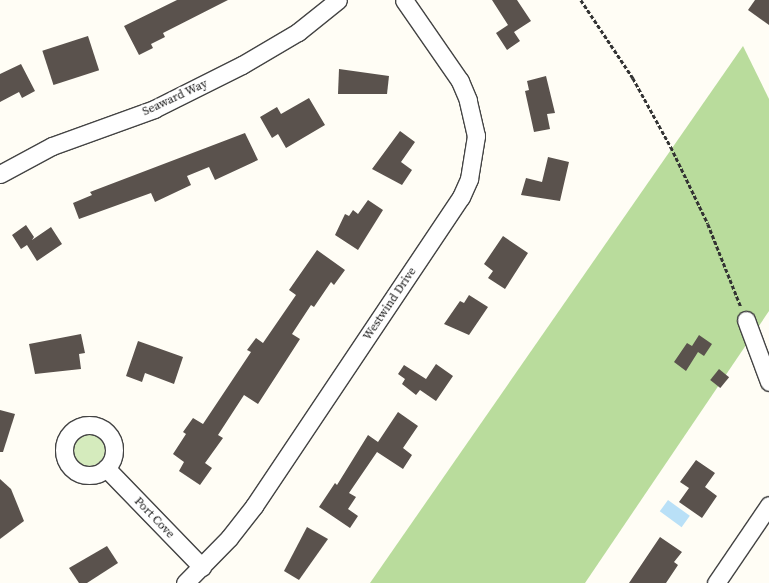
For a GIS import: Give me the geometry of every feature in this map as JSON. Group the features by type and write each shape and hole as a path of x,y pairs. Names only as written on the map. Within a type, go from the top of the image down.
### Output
{"street":[{"name":"Seaward Way","path":"0,174 52,146 154,109 235,69 298,32 338,0"},
{"name":"Westwind Drive","path":"185,583 202,567 254,506 461,198 469,179 476,136 468,100 460,81 404,0"},
{"path":"746,320 769,382"},
{"name":"Port Cove","path":"106,468 202,567"},
{"path":"716,583 769,505"}],"path":[{"path":"581,0 633,78 671,147 708,224 746,320"}],"green space":[{"path":"743,46 769,99 769,311 585,583 370,583"},
{"path":"86,434 92,434 102,441 105,450 104,456 98,463 92,466 86,466 76,459 73,453 73,447 80,437"}],"water":[{"path":"668,500 690,516 682,527 660,511"}],"building":[{"path":"177,0 228,0 163,33 165,37 151,44 153,48 139,55 124,26"},
{"path":"492,0 517,0 531,21 514,32 520,41 507,50 496,33 508,25"},
{"path":"755,0 769,0 769,25 748,10"},
{"path":"88,36 99,70 53,85 42,51"},
{"path":"21,64 35,91 22,98 19,92 0,102 0,74"},
{"path":"339,69 389,76 387,94 338,94"},
{"path":"546,76 555,113 547,114 550,129 534,132 525,91 529,90 527,81"},
{"path":"309,98 325,125 286,148 278,134 272,138 260,117 277,107 281,114"},
{"path":"400,131 415,142 401,162 412,170 402,185 372,169"},
{"path":"245,133 258,160 215,180 209,167 187,176 191,185 155,202 151,193 79,219 73,203 92,195 90,192"},
{"path":"548,157 569,162 560,201 521,195 526,178 542,182"},
{"path":"368,200 383,210 358,250 335,235 345,214 349,216 353,210 358,214"},
{"path":"26,225 34,237 32,240 51,227 62,244 37,261 27,245 21,249 12,235"},
{"path":"503,236 528,253 505,289 488,278 493,271 484,264"},
{"path":"317,250 345,270 334,285 331,282 314,307 311,305 292,334 300,339 258,404 244,395 218,435 223,438 205,463 212,468 200,485 179,471 184,462 173,454 186,434 183,432 193,418 203,424 251,352 247,350 256,338 263,343 296,295 289,290"},
{"path":"469,295 488,307 469,335 444,324 460,301 464,303"},
{"path":"81,334 85,353 79,354 81,369 35,374 29,344"},
{"path":"699,335 712,344 704,356 698,352 686,371 674,362 687,343 692,346"},
{"path":"138,341 183,357 174,384 145,373 142,382 126,376"},
{"path":"436,364 453,376 436,401 420,390 416,395 402,384 405,379 398,374 404,365 426,379"},
{"path":"719,369 729,377 720,388 710,380"},
{"path":"0,410 15,414 3,452 0,452"},
{"path":"398,412 418,426 403,448 412,455 403,469 377,452 349,493 356,497 348,509 358,516 350,528 319,507 335,483 337,485 368,435 378,442"},
{"path":"696,460 715,473 705,487 717,496 702,518 679,502 689,488 680,482"},
{"path":"0,479 11,489 24,521 0,539"},
{"path":"307,527 328,539 299,580 284,571"},
{"path":"660,537 682,552 674,562 678,565 666,583 629,583"},
{"path":"107,546 118,563 87,583 79,583 69,568"}]}
